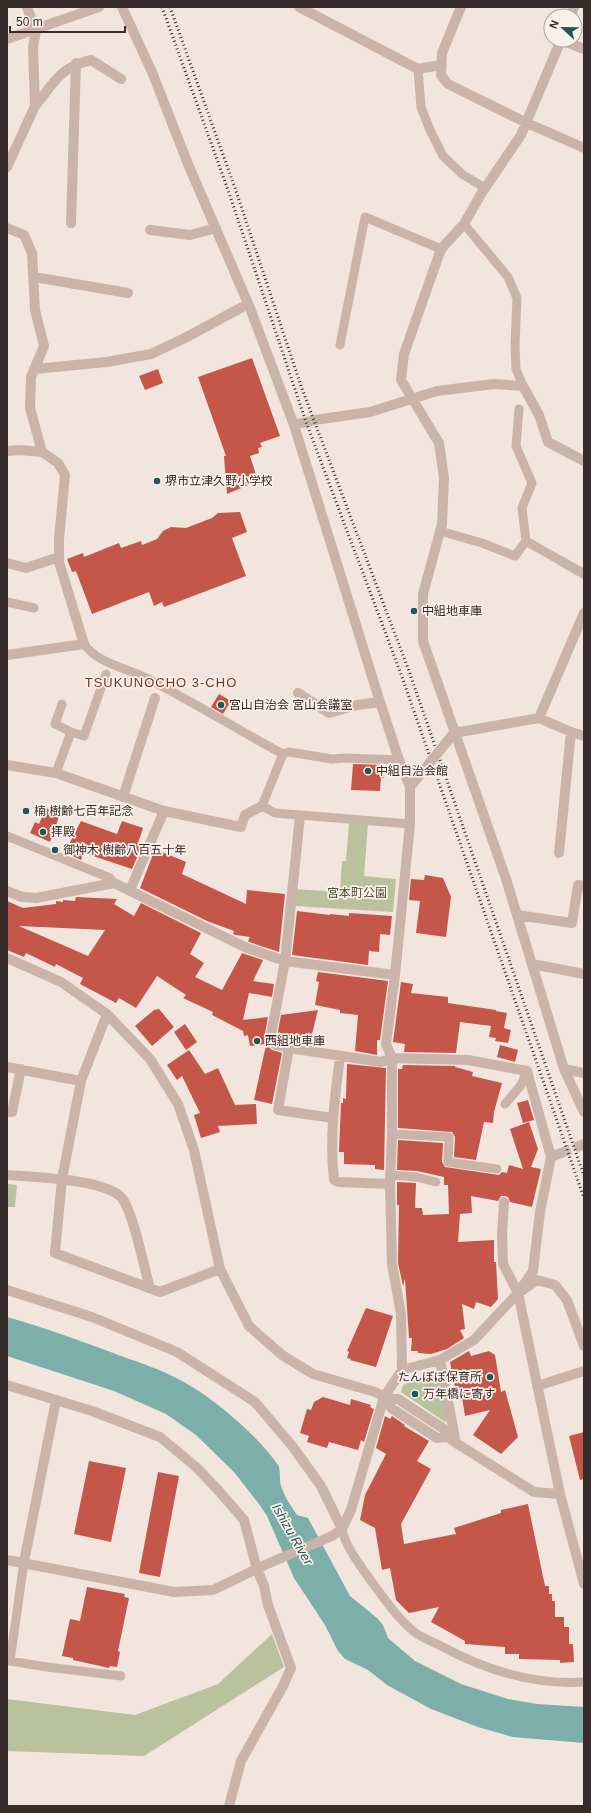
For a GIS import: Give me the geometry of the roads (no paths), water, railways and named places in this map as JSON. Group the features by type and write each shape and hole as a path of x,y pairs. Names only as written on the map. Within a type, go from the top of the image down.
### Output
{"street":[{"path":"27,7 36,31 33,47 36,106"},
{"path":"7,39 36,31 99,7"},
{"path":"7,1560 24,1562 174,1592 214,1590 261,1567 332,1536 342,1529 351,1510 402,1370 401,1314 392,1264 390,1180 392,1134 392,1058 386,1044 395,975 410,824 410,787 399,760 380,702 294,425 248,304 188,164 152,72 122,7"},
{"path":"299,7 418,69 441,65"},
{"path":"461,7 442,53 441,75 448,84 527,123 584,148"},
{"path":"558,48 521,136 485,188 464,224 441,249 404,354 402,380 438,442 444,478 440,531 423,594 423,641 517,915 564,1069 584,1112"},
{"path":"7,167 36,106 63,71 76,63 91,60 121,79"},
{"path":"71,223 76,63"},
{"path":"7,228 24,235 32,253 35,310 44,346 31,377 30,408 42,452"},
{"path":"150,230 190,235 216,228"},
{"path":"34,277 128,293"},
{"path":"34,369 107,362 151,354 185,338 248,304"},
{"path":"294,425 315,420 370,412 437,391 466,386 494,384 523,386 539,415 548,442 584,461"},
{"path":"7,451 19,450 42,452 58,463 65,475 59,539 59,562 84,644 7,655"},
{"path":"7,563 26,568 59,557"},
{"path":"561,561 584,574"},
{"path":"539,718 583,618"},
{"path":"298,694 329,713 357,705 380,702"},
{"path":"123,797 155,698"},
{"path":"410,787 454,733 539,718 584,736"},
{"path":"559,853 571,732"},
{"path":"7,765 56,773 164,811 241,827 245,815 262,806"},
{"path":"130,890 164,811"},
{"path":"300,816 285,961 270,1040 276,1045 288,1048 381,1062 392,1058 468,1060 527,1071 551,1156 540,1212 533,1271 518,1293 474,1340 440,1360 402,1370"},
{"path":"7,891 22,897 36,898 114,883 247,948 285,961 395,975"},
{"path":"517,915 572,923 578,885 584,886"},
{"path":"7,958 61,982 107,1014 150,1059 178,1104 194,1150 220,1269 249,1326 282,1355 313,1374 391,1398"},
{"path":"532,964 584,974"},
{"path":"107,1014 81,1081 62,1179 55,1253 160,1292 220,1269"},
{"path":"288,1048 278,1110 333,1118"},
{"path":"340,1056 333,1118 332,1164 334,1180 339,1182 390,1180"},
{"path":"7,1067 81,1081"},
{"path":"7,1112 12,1112 21,1069"},
{"path":"564,1069 584,1073"},
{"path":"551,1156 561,1153"},
{"path":"7,1175 62,1179 107,1188 120,1196 129,1211 150,1288"},
{"path":"504,1202 502,1234 503,1264 518,1293 560,1494 584,1584"},
{"path":"518,1293 537,1280 554,1284 567,1300 584,1346"},
{"path":"7,1290 92,1318 177,1352 255,1402 293,1447 321,1486 342,1529"},
{"path":"440,1360 449,1436"},
{"path":"537,1386 584,1371"},
{"path":"7,1385 92,1411 160,1437 180,1452 218,1490 244,1520 261,1567 268,1605 291,1668 283,1686 241,1761 229,1806"},
{"path":"391,1398 391,1408 437,1438 449,1436 534,1492 560,1494"},
{"path":"24,1562 56,1400"}],"lane":[{"path":"418,69 421,107 430,130 444,156 462,174 485,188"},
{"path":"340,345 365,217 441,249"},
{"path":"464,224 508,277 517,298 515,346 516,369 523,386"},
{"path":"440,531 482,543 515,556 526,541 522,508 532,483 516,446 519,409"},
{"path":"526,541 561,561"},
{"path":"7,602 34,608"},
{"path":"84,644 90,653 98,658 136,672 283,754 289,752 332,759 399,760"},
{"path":"62,704 55,724 71,732 84,736 106,674"},
{"path":"56,773 71,732"},
{"path":"283,754 262,806 275,813 410,824"},
{"path":"7,836 110,878 114,883"},
{"path":"505,1104 521,1085 527,1071"},
{"path":"392,1134 449,1137 448,1162 497,1169"},
{"path":"390,1180 416,1177 436,1182"},
{"path":"342,1529 344,1539 363,1570 396,1614 417,1633 475,1663 508,1675 571,1683 584,1682"},
{"path":"24,1562 10,1660 47,1667 121,1676"}],"water":[{"name":"Ishizu River","path":"7,1317 65,1335 166,1373 193,1387 220,1406 259,1442 278,1465 281,1486 290,1505 297,1515 308,1518 350,1596 377,1618 383,1625 388,1638 415,1661 461,1684 508,1699 537,1704 584,1707 584,1743 513,1737 478,1727 431,1709 387,1685 368,1670 345,1659 338,1651 325,1625 294,1578 267,1516 234,1472 196,1435 166,1414 114,1391 7,1356"}],"tunnel":[{"path":"561,1153 579,1146"}],"railway":[{"path":"162,7 228,190 306,422 401,674 584,1198"},
{"path":"170,7 235,188 301,386 409,671 584,1176"}],"place":[{"name":"堺市立津久野小学校","path":"157,481"},
{"name":"中組地車庫","path":"414,611"},
{"name":"宮山自治会 宮山会議室","path":"221,705"},
{"name":"中組自治会館","path":"368,771"},
{"name":"楠 樹齢七百年記念","path":"26,811"},
{"name":"拝殿","path":"43,832"},
{"name":"御神木 樹齢八百五十年","path":"55,850"},
{"name":"西組地車庫","path":"257,1041"},
{"name":"たんぽぽ保育所","path":"490,1377"},
{"name":"万年橋に寄す","path":"415,1394"}],"district":[{"name":"TSUKUNOCHO 3-CHO","path":"161,682"}],"park label":[{"name":"宮本町公園","path":"357,893"}]}
